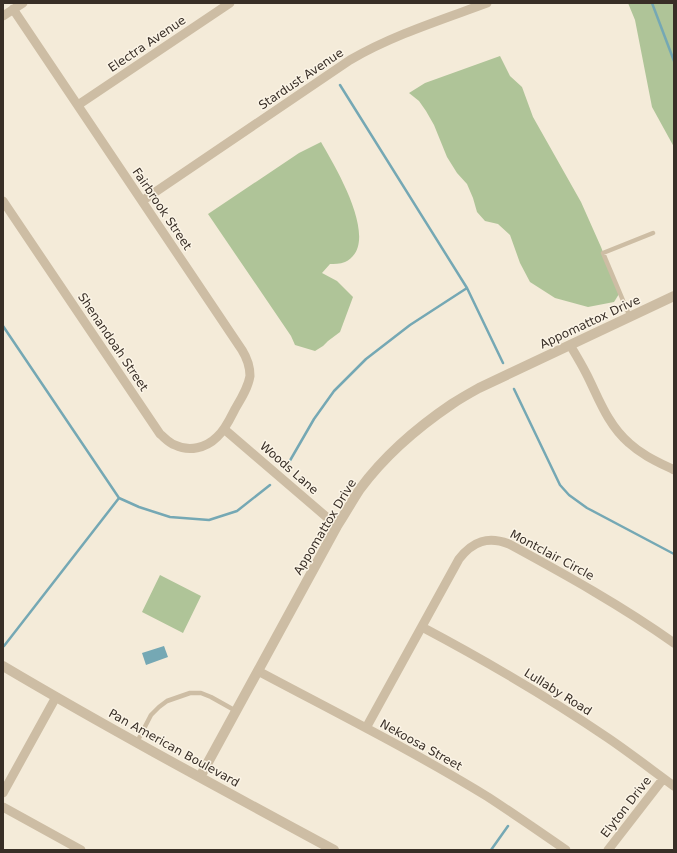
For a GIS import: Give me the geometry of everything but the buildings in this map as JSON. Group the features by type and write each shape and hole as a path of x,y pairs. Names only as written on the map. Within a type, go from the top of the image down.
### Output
{"street":[{"path":"3,16 23,3"},
{"name":"Electra Avenue","path":"78,105 230,3"},
{"name":"Stardust Avenue","path":"142,201 367,50 385,41 487,3"},
{"name":"Fairbrook Street","path":"13,9 246,357 250,370 248,384 224,429"},
{"name":"Shenandoah Street","path":"3,201 160,434 175,445 192,449 199,448 210,443 218,437 224,429"},
{"name":"Appomattox Drive","path":"200,777 337,526 361,488 376,469 402,443 429,420 453,403 479,388 674,296"},
{"path":"570,345 616,431 635,449 647,457 674,470"},
{"name":"Woods Lane","path":"224,429 337,526"},
{"name":"Montclair Circle","path":"366,728 459,559 464,553 481,542 493,540 510,544 607,599 674,643"},
{"name":"Lullaby Road","path":"422,627 521,682 560,706 609,738 674,786"},
{"name":"Pan American Boulevard","path":"3,666 56,697 334,850"},
{"name":"Nekoosa Street","path":"258,670 436,767 533,827 566,850"},
{"path":"3,793 56,697"},
{"name":"Elyton Drive","path":"608,850 663,779"},
{"path":"3,807 81,850"}],"lane":[{"path":"630,317 603,253 653,233"},
{"path":"137,742 158,706 167,701 190,693 201,693 236,711"}],"green space":[{"path":"628,3 674,3 674,147 652,107 635,20"},
{"path":"500,56 510,76 522,87 533,117 581,202 601,247 619,294 614,302 588,307 555,298 530,282 520,263 510,235 498,224 485,221 477,212 467,184 457,173 447,157 434,125 426,111 419,101 409,93 425,83"},
{"path":"321,142 336,168 352,204 358,222 359,239 355,253 345,262 330,264 322,273 337,281 353,297 340,332 315,351 295,345 291,336 208,214 299,153"},
{"path":"160,575 201,596 183,633 142,612"}],"water":[{"path":"164,646 168,657 146,665 142,653"}],"waterway":[{"path":"652,3 674,61"},
{"path":"340,85 467,288 503,363"},
{"path":"288,464 314,419 334,391 366,359 410,325 467,288"},
{"path":"3,326 119,498 139,507 170,517 209,520 237,511 270,485"},
{"path":"514,389 560,485 569,495 587,508 674,554"},
{"path":"4,646 119,498"},
{"path":"491,850 508,826"}]}
